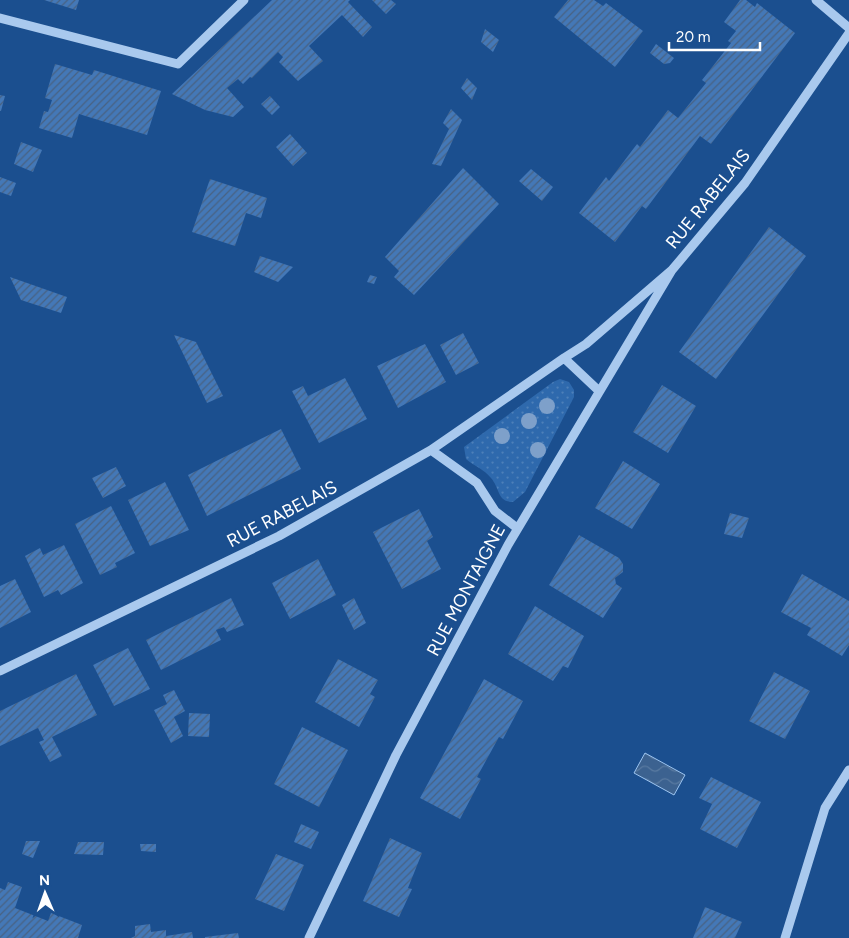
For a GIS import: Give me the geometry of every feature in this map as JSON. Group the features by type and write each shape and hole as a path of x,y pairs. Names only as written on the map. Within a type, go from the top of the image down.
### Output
{"street":[{"path":"0,18 178,64 244,0"},
{"path":"816,0 849,28"},
{"name":"RUE RABELAIS","path":"0,671 279,536 431,450 586,344 672,270 745,183 849,33"},
{"name":"RUE MONTAIGNE","path":"308,938 396,755 518,528 598,391 672,270"},
{"path":"564,358 598,391"},
{"path":"431,450 477,483 495,511 518,528"},
{"path":"785,938 825,808 849,770"}],"shaded area":[{"path":"560,379 569,382 574,390 574,397 525,492 513,502 504,500 488,475 466,459 464,447 553,382"}],"water":[{"path":"645,753 685,775 674,795 634,773"}],"building":[{"path":"44,0 79,0 76,10"},
{"path":"272,0 350,0 348,2 372,27 363,37 342,15 309,46 323,61 298,81 279,62 283,57 278,52 252,78 250,77 243,84 238,79 227,88 244,107 233,117 205,110 172,94"},
{"path":"372,0 391,0 396,4 386,14"},
{"path":"568,0 594,0 603,6 606,3 643,31 615,67 554,17"},
{"path":"740,0 746,0 755,7 757,3 795,33 711,144 700,136 646,209 642,206 615,242 579,213 606,177 609,181 637,144 640,147 668,110 678,118 706,83 702,80 731,43 728,41 736,31 724,22"},
{"path":"485,29 499,40 493,52 481,42"},
{"path":"656,44 674,58 670,63 664,64 650,53"},
{"path":"55,64 92,75 94,70 161,91 147,135 79,114 72,138 39,128 44,111 48,112 52,100 45,98"},
{"path":"467,78 477,88 472,100 461,88"},
{"path":"0,95 5,96 1,111 0,111"},
{"path":"270,96 280,107 272,115 261,104"},
{"path":"451,109 462,120 441,166 432,164 449,129 443,123"},
{"path":"290,134 307,153 293,166 276,147"},
{"path":"21,142 42,150 33,172 14,164"},
{"path":"463,168 499,204 414,295 394,277 399,271 385,257"},
{"path":"531,169 553,187 542,201 519,181"},
{"path":"0,177 16,183 11,196 0,192"},
{"path":"210,179 267,198 261,218 246,213 235,246 192,232"},
{"path":"769,227 806,256 716,379 679,352"},
{"path":"260,256 293,267 278,282 254,272"},
{"path":"370,275 377,277 374,284 367,282"},
{"path":"10,277 67,297 61,313 21,300"},
{"path":"463,333 479,363 456,375 440,345"},
{"path":"174,335 196,342 223,396 207,403"},
{"path":"425,344 446,382 398,408 377,366"},
{"path":"345,378 367,419 319,443 292,391 303,386 308,396"},
{"path":"662,385 696,406 668,453 633,432"},
{"path":"281,429 301,469 207,516 188,475"},
{"path":"623,461 660,484 632,529 595,508"},
{"path":"116,467 126,486 103,498 92,478"},
{"path":"165,482 189,530 150,546 128,500"},
{"path":"111,506 135,553 115,563 117,567 100,575 75,524"},
{"path":"419,509 433,537 427,541 441,569 402,589 373,532"},
{"path":"730,513 749,518 742,538 724,534"},
{"path":"579,535 619,558 623,564 623,572 615,578 616,584 622,588 603,618 549,585"},
{"path":"64,545 83,583 61,595 58,590 44,597 25,556 40,548 43,555"},
{"path":"318,559 336,595 290,619 272,583"},
{"path":"802,574 849,601 849,645 842,656 807,635 811,628 781,612"},
{"path":"15,579 31,612 0,628 0,586"},
{"path":"231,598 244,625 227,632 224,627 216,630 221,640 161,670 146,640"},
{"path":"354,598 366,623 354,630 342,605"},
{"path":"535,606 584,636 568,668 563,666 553,681 508,654"},
{"path":"128,648 150,689 114,706 93,665"},
{"path":"338,659 378,680 370,694 375,697 359,727 315,702"},
{"path":"774,672 810,691 785,739 749,721"},
{"path":"76,674 97,715 52,737 62,756 50,762 39,742 44,740 38,728 0,746 0,711"},
{"path":"484,679 523,701 503,739 499,737 477,777 481,779 460,819 420,798"},
{"path":"174,690 185,711 174,717 183,736 171,743 154,710 167,704 163,695"},
{"path":"189,713 210,714 209,737 188,736"},
{"path":"302,727 348,750 319,807 274,784"},
{"path":"711,777 761,802 737,848 700,829 712,804 699,798"},
{"path":"301,824 319,832 311,849 294,842"},
{"path":"390,838 422,853 408,888 412,889 399,917 363,901"},
{"path":"26,841 40,841 33,858 22,854"},
{"path":"78,842 104,842 103,855 74,854"},
{"path":"140,844 156,844 156,852 141,851"},
{"path":"276,854 304,865 284,911 255,899"},
{"path":"8,882 22,887 15,908 48,921 51,913 82,925 78,938 0,938 0,888 5,890"},
{"path":"705,907 742,922 735,938 693,938"},
{"path":"150,924 151,932 166,930 166,936 192,932 193,938 131,938 135,936 135,926"},
{"path":"238,933 239,938 205,938 205,937"}]}
